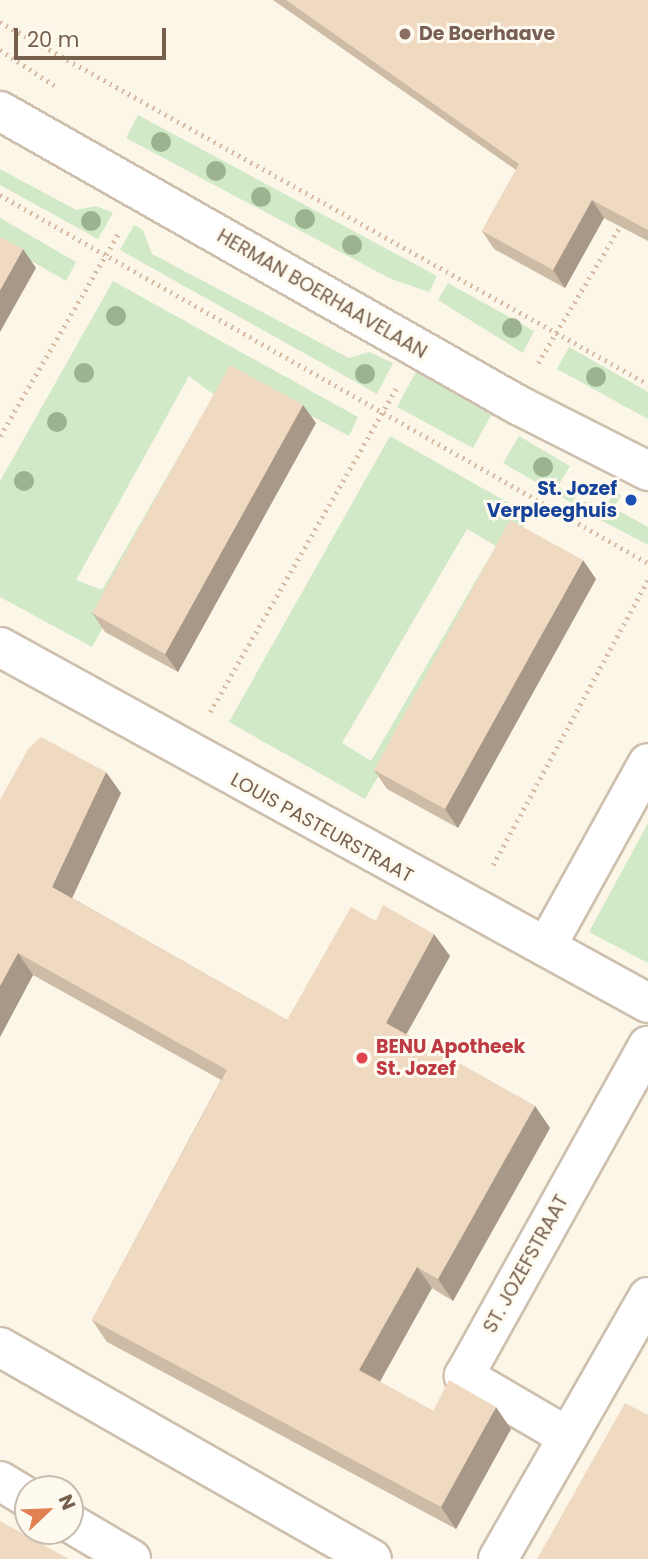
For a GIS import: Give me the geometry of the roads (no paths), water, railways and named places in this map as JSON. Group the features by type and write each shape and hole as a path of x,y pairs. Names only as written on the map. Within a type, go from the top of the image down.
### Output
{"street":[{"name":"HERMAN BOERHAAVELAAN","path":"0,111 517,405 648,471"},
{"name":"LOUIS PASTEURSTRAAT","path":"0,647 470,909 648,1003"},
{"path":"546,947 648,763"},
{"name":"ST. JOZEFSTRAAT","path":"568,1437 464,1376 648,1046"},
{"path":"498,1559 648,1297"},
{"path":"0,1347 372,1559"},
{"path":"84,1531 131,1559"}],"place":[{"name":"De Boerhaave","path":"405,34"},
{"name":"St. Jozef Verpleeghuis","path":"631,500"},
{"name":"BENU Apotheek St. Jozef","path":"362,1058"}]}
